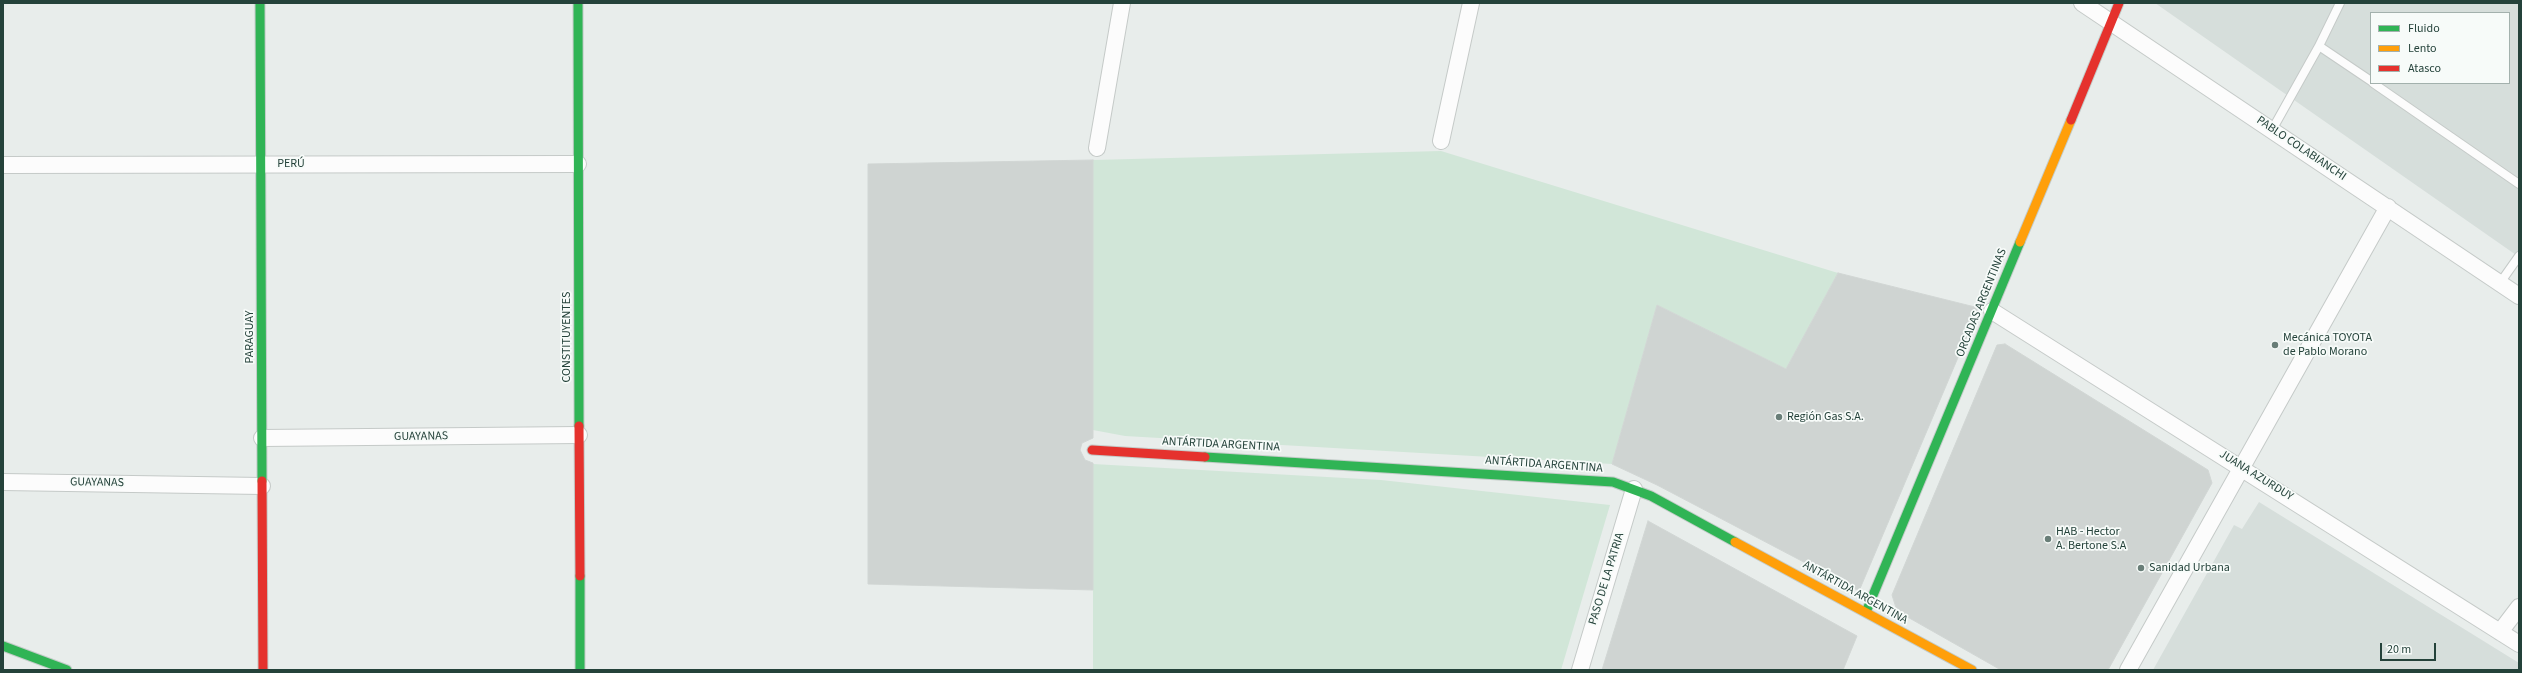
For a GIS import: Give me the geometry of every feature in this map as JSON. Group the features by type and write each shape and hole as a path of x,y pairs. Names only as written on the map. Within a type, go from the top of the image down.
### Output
{"street":[{"name":"PARAGUAY","path":"260,3 263,670"},
{"name":"CONSTITUYENTES","path":"578,3 580,670"},
{"path":"1097,148 1122,3"},
{"path":"1441,141 1471,3"},
{"name":"PABLO COLABIANCHI","path":"2082,3 2519,296"},
{"name":"ORCADAS ARGENTINAS","path":"1866,612 2119,3"},
{"name":"PERÚ","path":"3,165 578,164"},
{"path":"2128,670 2241,466 2388,207"},
{"name":"JUANA AZURDUY","path":"1992,311 2241,466 2519,644"},
{"name":"GUAYANAS","path":"262,438 579,435"},
{"name":"ANTÁRTIDA ARGENTINA","path":"1092,450 1589,478 1634,489 1651,496 1972,670"},
{"name":"GUAYANAS","path":"3,482 262,486"},
{"name":"PASO DE LA PATRIA","path":"1580,670 1634,489"},
{"path":"2500,632 2519,607"},
{"path":"3,646 67,670"}],"lane":[{"path":"2272,130 2319,46 2340,3"},
{"path":"2319,46 2370,81"},
{"path":"2375,84 2519,184"},
{"path":"2500,283 2519,256"}],"shaded area":[{"path":"2155,3 2519,3 2519,257"},
{"path":"2259,502 2519,663 2519,670 2153,670 2234,525 2242,529"}],"green space":[{"path":"1441,151 1838,273 1786,369 1657,305 1612,464 1125,436 1093,430 1093,160"},
{"path":"1093,464 1381,480 1610,505 1561,670 1093,670"}],"building":[{"path":"1093,160 1093,438 1082,443 1080,450 1085,460 1093,463 1093,590 868,584 868,164"},
{"name":"Región Gas S.A.","path":"1838,273 1979,308 1859,591 1657,485 1612,464 1657,305 1786,369"},
{"name":"HAB - Hector A. Bertone S.A","path":"2005,344 2208,470 2212,483 2108,670 2001,670 1897,611 1892,595 1997,345"},
{"path":"1648,521 1857,636 1843,670 1602,670"}],"traffic: fast":[{"path":"260,3 262,481"},
{"path":"578,3 579,426"},
{"path":"1866,612 2020,242"},
{"path":"1205,457 1613,482 1651,496 1735,542"},
{"path":"580,576 580,670"},
{"path":"3,646 67,670"}],"traffic: slow":[{"path":"2020,242 2071,120"},
{"path":"1735,542 1972,670"}],"traffic: jam":[{"path":"2071,120 2119,3"},
{"path":"579,426 580,576"},
{"path":"1092,450 1205,457"},
{"path":"262,481 263,670"}],"place":[{"name":"Mecánica TOYOTA de Pablo Morano","path":"2275,345"},
{"name":"Región Gas S.A.","path":"1779,417"},
{"name":"HAB - Hector A. Bertone S.A","path":"2048,539"},
{"name":"Sanidad Urbana","path":"2141,568"}]}
